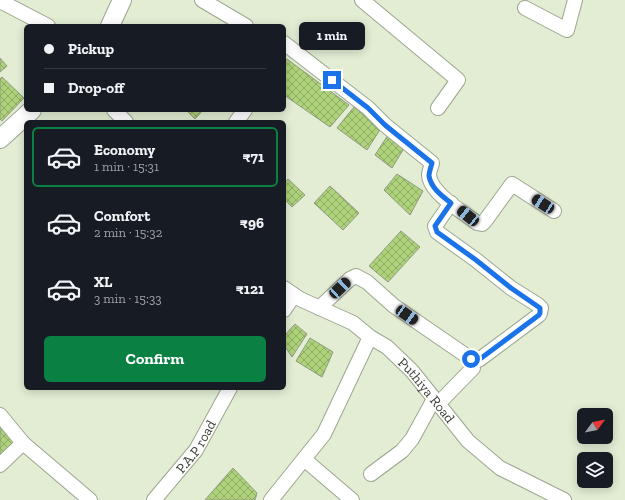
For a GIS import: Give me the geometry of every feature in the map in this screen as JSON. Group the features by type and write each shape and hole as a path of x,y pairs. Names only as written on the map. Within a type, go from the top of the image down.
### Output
{"main road":[{"path":"111,24 122,0"},
{"path":"0,138 30,112"}],"street":[{"path":"202,0 243,24"},
{"path":"362,0 458,80 438,108"},
{"path":"525,8 567,30 575,0"},
{"path":"0,2 44,24"},
{"path":"286,45 368,108 385,125 432,163 429,175 432,186 477,223 482,224 512,184 554,211"},
{"path":"319,308 350,279 356,276 367,282 394,306 476,361 539,315 541,310 538,305 511,288 476,260 437,232 435,226 451,203"},
{"path":"286,302 289,291"},
{"name":"Puthiya Road","path":"289,291 319,308 352,323 370,337 387,347 412,371 468,441 500,468 564,500"},
{"path":"270,500 324,434 370,337"},
{"path":"371,474 402,451 412,439 436,401 473,368"},
{"name":"P.A.P road","path":"154,500 196,450 229,390"},
{"path":"0,415 23,443 90,500"},
{"path":"0,464 23,443"},
{"path":"304,459 352,500"}],"building":[{"path":"0,58 7,66 0,72"},
{"path":"287,59 349,105 330,127 286,96"},
{"path":"2,77 24,98 2,121 0,119 0,79"},
{"path":"354,107 381,128 367,150 337,128"},
{"path":"188,112 201,112 195,119"},
{"path":"388,135 406,145 392,168 375,155"},
{"path":"397,174 423,191 410,215 384,190"},
{"path":"288,179 305,195 292,207 286,201 286,181"},
{"path":"330,186 359,213 343,230 314,203"},
{"path":"401,231 420,247 388,282 369,266"},
{"path":"295,324 307,334 292,357 286,348 286,334"},
{"path":"310,338 333,352 322,377 296,361"},
{"path":"0,423 18,442 0,459"},
{"path":"233,468 257,493 255,500 205,500"}],"route":[{"path":"332,80 368,108 385,125 432,163 429,175 432,186 451,203 435,226 437,232 476,260 511,288 538,305 540,308 539,315 480,359 476,361 471,359"}]}
